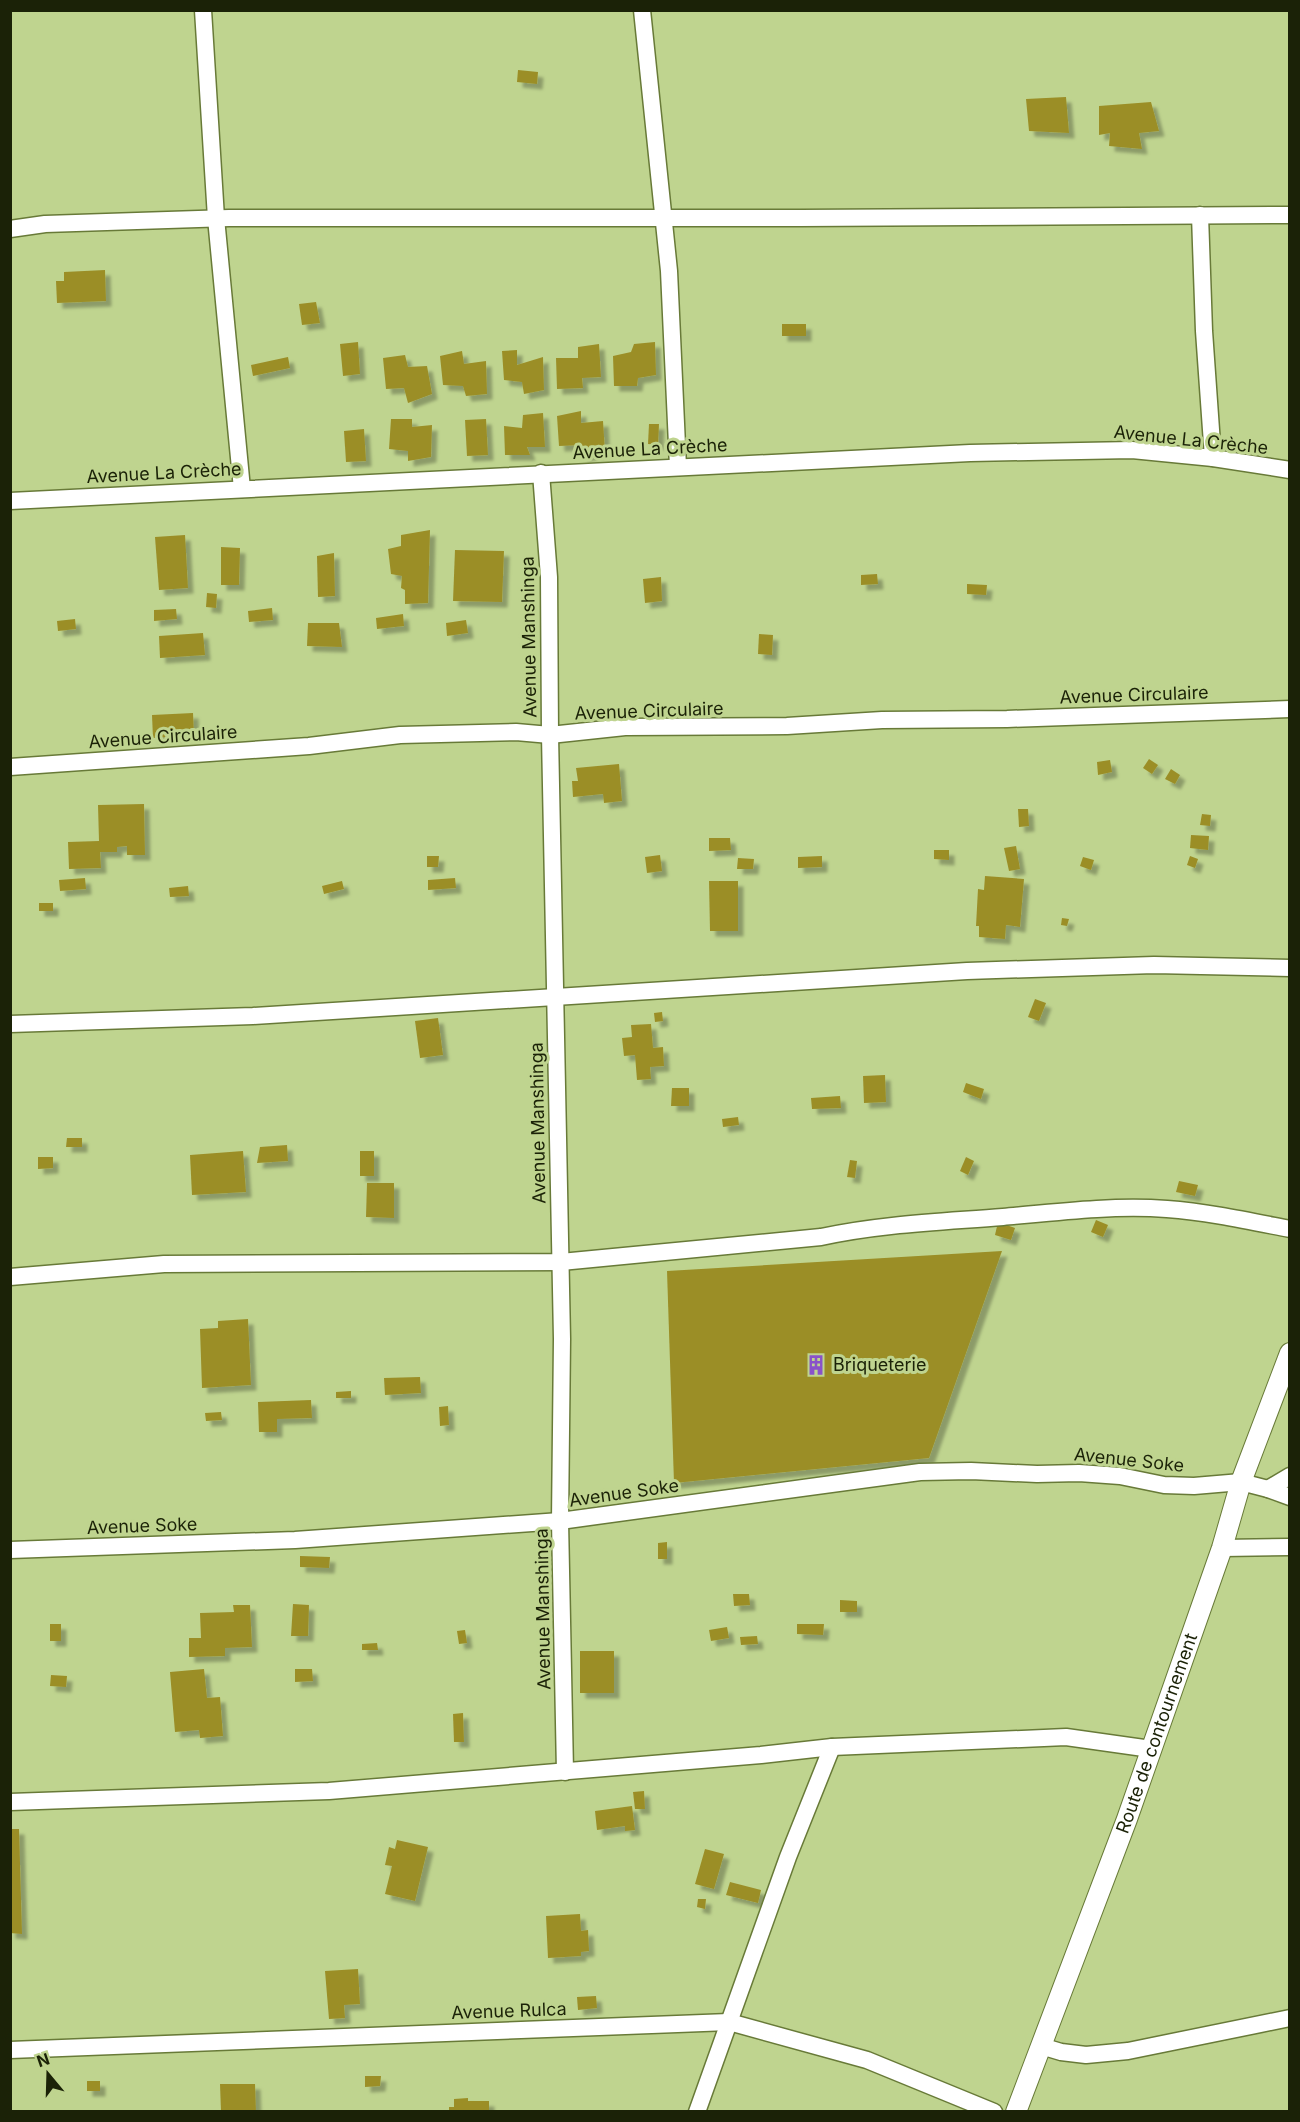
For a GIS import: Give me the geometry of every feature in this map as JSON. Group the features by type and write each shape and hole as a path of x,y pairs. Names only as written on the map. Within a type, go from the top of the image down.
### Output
{"street":[{"path":"203,10 216,218 242,489"},
{"path":"642,10 669,271 678,467"},
{"path":"10,229 45,224 216,218 1290,214"},
{"path":"1200,215 1204,331 1213,458"},
{"name":"Avenue La Crèche","path":"10,501 970,453 1132,450 1213,458 1290,470"},
{"name":"Avenue Manshinga","path":"541,473 549,577 561,1262 560,1521 565,1772"},
{"name":"Avenue Circulaire","path":"10,767 309,746 400,735 516,732 550,735 625,727 787,726 882,720 1007,719 1290,710"},
{"path":"10,1023 253,1016 967,971 1154,965 1290,968"},
{"path":"10,1276 164,1264 561,1262 820,1237 854,1230 938,1221 1098,1209 1167,1209 1290,1229"},
{"name":"Route de contournement","path":"1016,2112 1151,1749 1222,1548 1241,1482 1287,1366"},
{"name":"Avenue Soke","path":"10,1550 295,1540 560,1521 920,1472 1079,1473 1120,1476 1164,1485 1194,1486 1241,1482 1290,1497"},
{"path":"1268,1489 1290,1476"},
{"path":"1222,1548 1290,1547"},
{"path":"10,1802 329,1791 832,1747 1066,1737 1151,1749"},
{"path":"697,2112 788,1857 832,1747"},
{"path":"1041,2046 1061,2052 1086,2055 1128,2051 1290,2018"},
{"name":"Avenue Rulca","path":"10,2050 729,2022 867,2060 994,2112"}],"building":[{"path":"518,70 538,72 537,84 517,82"},
{"path":"1066,97 1069,133 1029,131 1026,99"},
{"path":"1151,102 1159,131 1139,133 1142,149 1109,146 1110,133 1099,135 1099,106"},
{"path":"105,270 106,301 57,303 56,281 64,281 64,272"},
{"path":"316,302 320,323 302,325 299,304"},
{"path":"782,324 806,324 806,336 782,336"},
{"path":"358,342 360,374 343,376 340,344"},
{"path":"655,342 656,375 638,378 637,386 614,386 613,356 631,352 634,344"},
{"path":"599,344 601,377 582,378 583,388 557,389 556,358 578,358 578,347"},
{"path":"517,350 517,365 543,357 544,390 524,394 522,382 504,380 502,351"},
{"path":"462,351 464,364 486,361 487,394 466,396 463,386 443,385 440,356"},
{"path":"405,355 408,367 427,366 432,394 408,403 404,388 386,389 383,358"},
{"path":"288,357 290,368 253,376 251,365"},
{"path":"581,411 581,423 603,421 605,452 583,456 581,445 559,446 557,416"},
{"path":"543,413 545,447 527,447 530,455 505,455 504,426 522,428 523,415"},
{"path":"391,419 412,419 412,427 432,425 431,457 408,461 408,451 389,449"},
{"path":"486,419 488,455 467,456 465,420"},
{"path":"649,424 659,424 658,445 648,444"},
{"path":"364,429 366,461 346,462 344,431"},
{"path":"430,530 428,603 405,604 405,590 401,588 402,576 391,574 388,549 401,546 401,535"},
{"path":"185,535 188,588 159,590 155,537"},
{"path":"221,547 240,548 239,585 221,585"},
{"path":"455,550 504,551 502,602 453,601"},
{"path":"334,553 335,596 318,597 317,556"},
{"path":"877,574 878,584 861,585 861,575"},
{"path":"661,577 662,601 645,603 643,579"},
{"path":"967,584 987,585 986,595 967,594"},
{"path":"207,593 217,594 216,608 206,607"},
{"path":"272,608 273,620 249,622 248,611"},
{"path":"176,609 177,619 154,621 154,610"},
{"path":"403,614 404,626 377,629 376,618"},
{"path":"75,619 76,629 58,631 57,621"},
{"path":"466,620 468,633 447,636 446,623"},
{"path":"308,623 339,623 342,647 307,646"},
{"path":"203,633 205,655 160,658 159,636"},
{"path":"759,634 773,635 772,655 758,654"},
{"path":"193,713 194,735 153,738 152,715"},
{"path":"1149,759 1158,765 1152,774 1143,768"},
{"path":"1110,760 1112,772 1098,775 1097,762"},
{"path":"619,764 622,801 604,803 603,794 573,797 572,781 578,781 576,768"},
{"path":"1171,769 1180,775 1175,784 1165,779"},
{"path":"144,804 145,855 127,855 127,846 117,847 117,852 100,852 101,868 69,869 68,842 99,841 98,805"},
{"path":"1018,809 1028,809 1029,826 1019,827"},
{"path":"1202,814 1211,815 1210,826 1200,825"},
{"path":"1191,835 1209,836 1208,850 1190,848"},
{"path":"709,838 730,838 731,850 709,851"},
{"path":"1016,846 1020,869 1009,871 1004,848"},
{"path":"934,850 949,850 949,860 934,859"},
{"path":"660,855 662,871 647,873 645,857"},
{"path":"427,856 439,856 438,867 427,867"},
{"path":"822,856 822,867 798,868 798,857"},
{"path":"1190,856 1198,859 1195,868 1187,865"},
{"path":"1083,857 1094,860 1091,870 1080,866"},
{"path":"738,858 754,859 753,869 737,869"},
{"path":"985,876 1024,879 1020,927 1006,925 1005,939 979,937 979,926 976,926 978,889 984,890"},
{"path":"85,878 86,889 60,891 59,880"},
{"path":"455,878 456,888 428,890 428,880"},
{"path":"342,881 344,889 324,894 322,886"},
{"path":"709,881 738,881 738,931 710,931"},
{"path":"188,886 189,896 170,897 169,888"},
{"path":"39,903 53,903 53,911 39,911"},
{"path":"1062,918 1069,919 1067,926 1061,925"},
{"path":"1035,999 1046,1003 1039,1021 1028,1017"},
{"path":"662,1012 663,1021 655,1022 654,1013"},
{"path":"438,1018 443,1055 420,1058 415,1021"},
{"path":"651,1024 653,1048 663,1047 664,1066 650,1067 651,1079 637,1080 635,1055 624,1056 622,1038 632,1037 631,1025"},
{"path":"885,1075 886,1102 864,1103 863,1076"},
{"path":"966,1083 984,1089 981,1099 963,1092"},
{"path":"672,1088 689,1088 689,1106 671,1106"},
{"path":"840,1096 841,1108 812,1109 811,1098"},
{"path":"738,1117 739,1125 723,1127 722,1119"},
{"path":"67,1138 82,1138 82,1147 66,1147"},
{"path":"287,1145 288,1161 257,1163 260,1147"},
{"path":"243,1151 246,1192 192,1195 190,1155"},
{"path":"360,1151 374,1151 374,1176 360,1176"},
{"path":"38,1157 53,1157 53,1168 38,1169"},
{"path":"966,1157 974,1161 968,1175 960,1171"},
{"path":"850,1160 857,1161 855,1178 847,1177"},
{"path":"1179,1181 1198,1185 1195,1196 1176,1192"},
{"path":"367,1183 394,1183 394,1218 366,1217"},
{"path":"1096,1220 1108,1225 1103,1237 1091,1232"},
{"path":"998,1222 1015,1228 1011,1240 995,1235"},
{"name":"Briqueterie","path":"1002,1251 929,1458 674,1483 667,1271"},
{"path":"248,1319 251,1385 202,1388 200,1329 218,1328 218,1321"},
{"path":"420,1377 421,1393 385,1395 384,1378"},
{"path":"351,1391 351,1398 336,1398 336,1392"},
{"path":"311,1400 312,1418 277,1419 277,1432 259,1432 258,1402"},
{"path":"448,1406 449,1425 440,1426 439,1407"},
{"path":"221,1412 222,1420 206,1421 205,1413"},
{"path":"667,1542 667,1559 658,1559 658,1543"},
{"path":"300,1556 330,1557 329,1568 300,1567"},
{"path":"733,1594 749,1594 750,1605 734,1606"},
{"path":"840,1600 857,1601 857,1612 840,1612"},
{"path":"293,1604 309,1605 308,1636 291,1636"},
{"path":"233,1605 250,1605 252,1647 225,1648 225,1656 189,1657 189,1638 201,1638 200,1613 234,1612"},
{"path":"50,1624 61,1624 61,1641 50,1641"},
{"path":"797,1624 824,1624 823,1635 797,1634"},
{"path":"727,1627 729,1638 711,1641 709,1630"},
{"path":"465,1630 467,1643 459,1644 457,1631"},
{"path":"757,1636 758,1644 741,1645 740,1637"},
{"path":"377,1643 378,1650 362,1650 362,1644"},
{"path":"580,1651 614,1651 614,1693 580,1693"},
{"path":"204,1669 207,1698 220,1697 223,1736 200,1738 199,1730 175,1732 170,1672"},
{"path":"295,1669 312,1669 313,1681 295,1682"},
{"path":"51,1675 67,1676 66,1687 50,1686"},
{"path":"463,1713 464,1742 454,1742 453,1714"},
{"path":"644,1791 645,1809 635,1809 633,1792"},
{"path":"632,1806 635,1830 625,1831 625,1826 597,1830 595,1811"},
{"path":"10,1829 19,1829 22,1934 10,1933"},
{"path":"397,1840 428,1847 415,1901 385,1894 392,1866 385,1865 389,1847 395,1849"},
{"path":"705,1849 724,1854 714,1889 695,1884"},
{"path":"730,1882 761,1890 758,1903 726,1895"},
{"path":"698,1899 706,1899 705,1909 697,1907"},
{"path":"580,1914 581,1931 588,1930 589,1951 581,1952 581,1956 548,1958 546,1916"},
{"path":"358,1969 360,2004 344,2005 345,2018 329,2019 325,1971"},
{"path":"596,1996 597,2008 578,2010 577,1997"},
{"path":"365,2076 381,2076 380,2086 365,2087"},
{"path":"87,2081 100,2081 100,2091 87,2091"},
{"path":"220,2084 255,2084 256,2112 221,2112"},
{"path":"468,2098 468,2101 489,2101 489,2112 449,2112 449,2107 454,2107 454,2099"}],"place":[{"name":"Briqueterie","path":"816,1365"}]}
